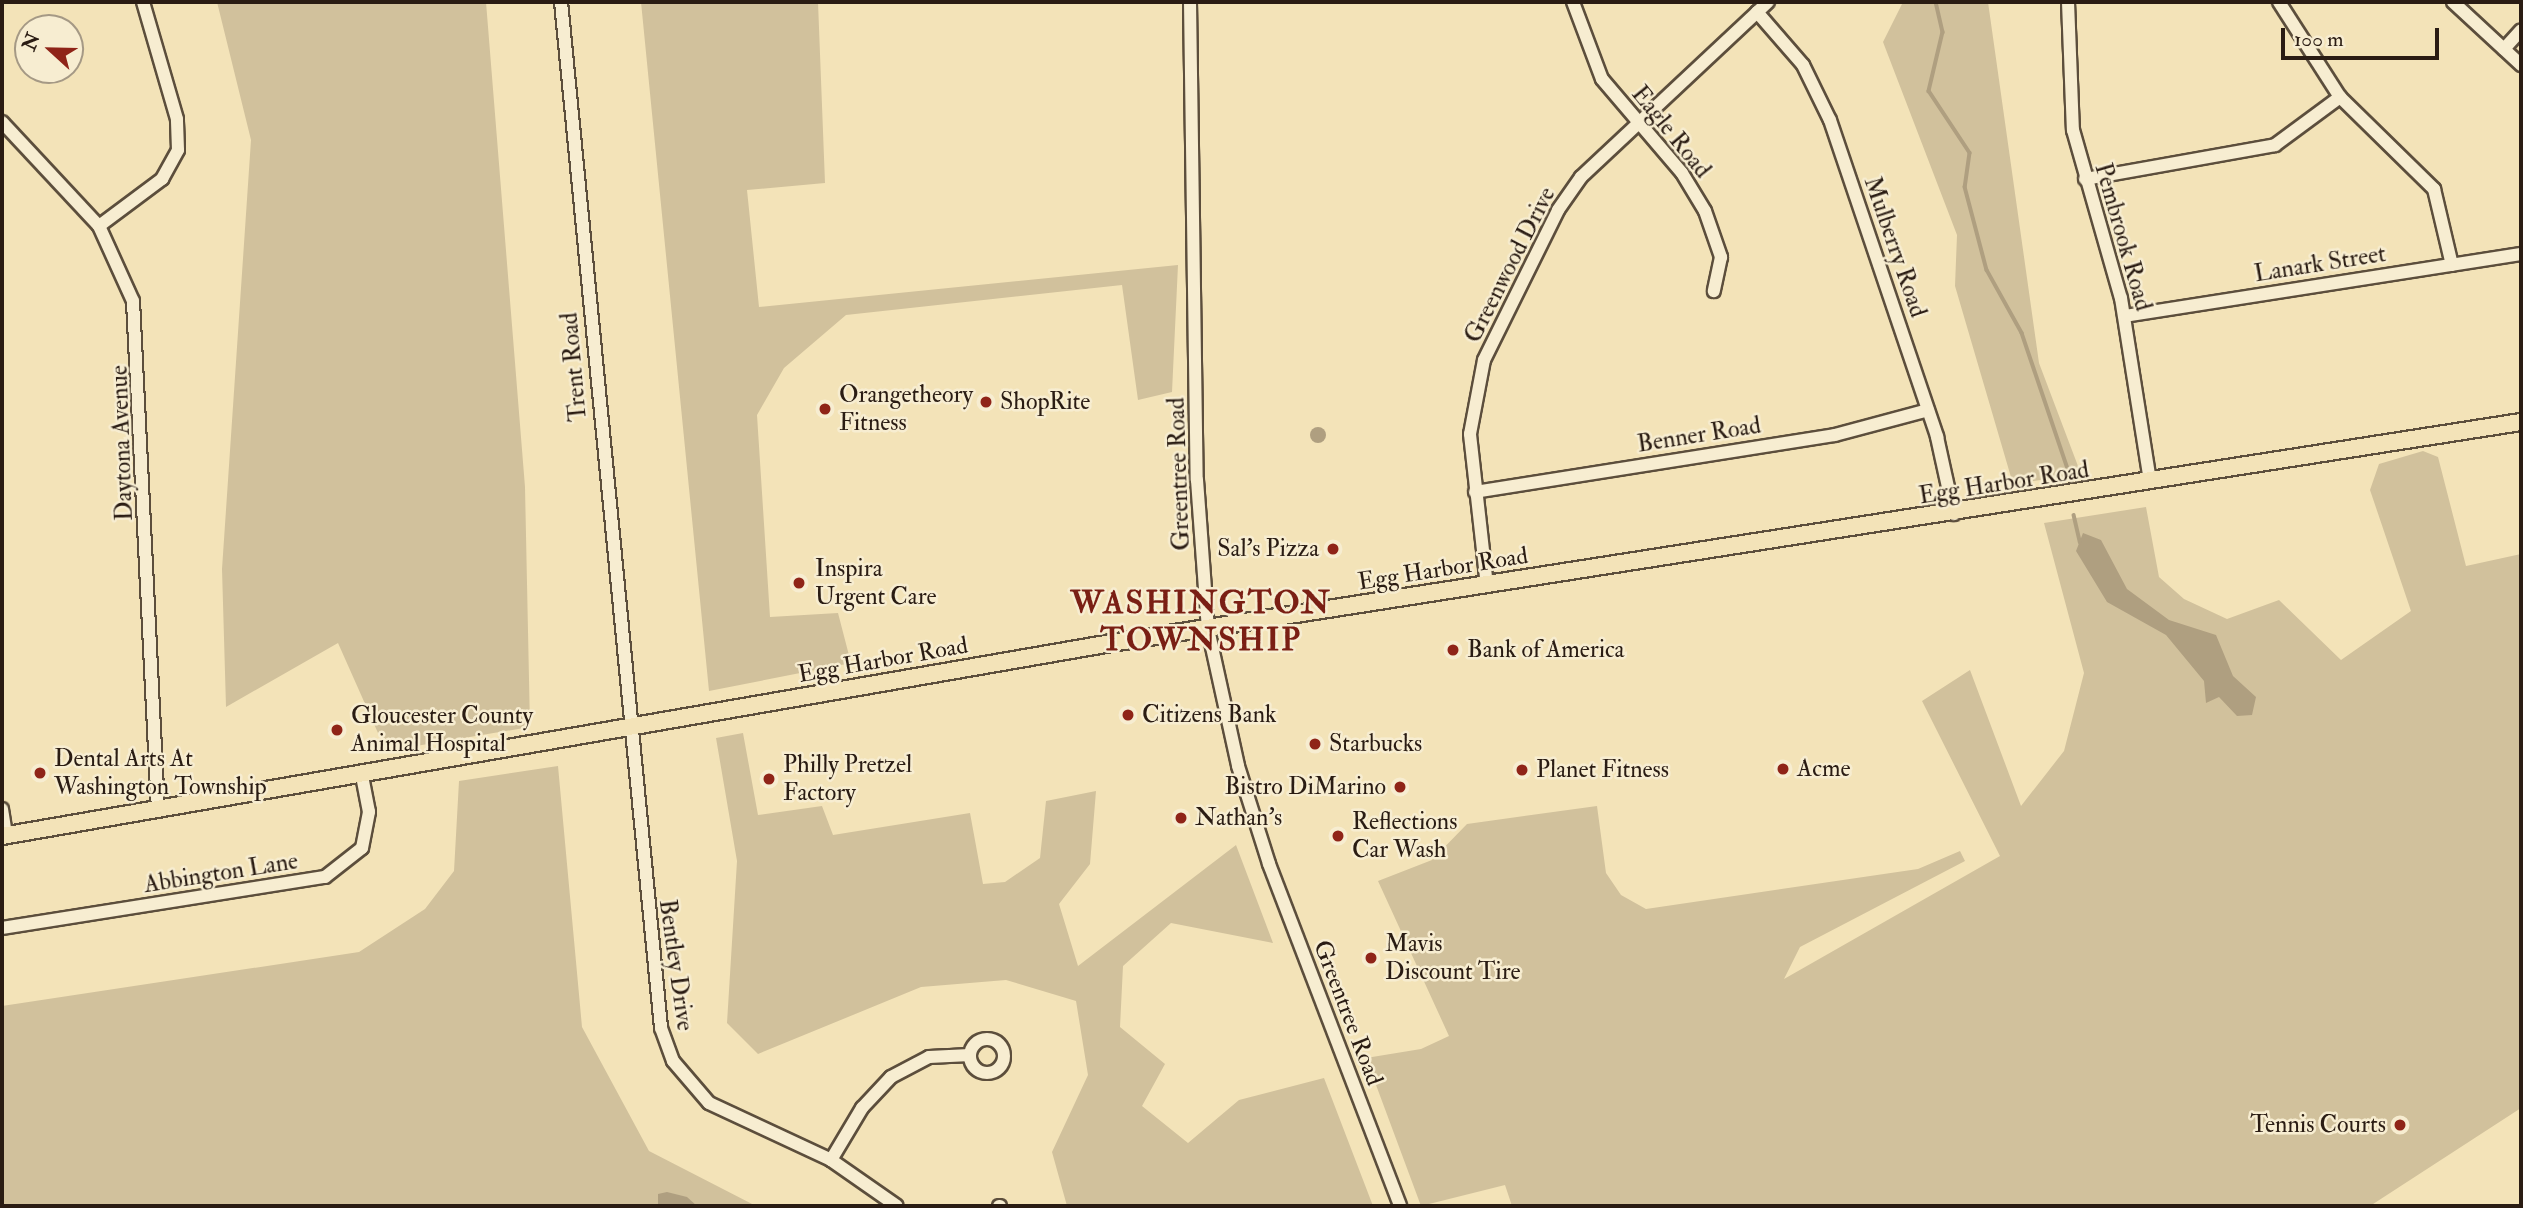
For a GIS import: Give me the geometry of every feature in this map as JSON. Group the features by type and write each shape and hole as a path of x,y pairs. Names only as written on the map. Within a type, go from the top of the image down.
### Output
{"main road":[{"name":"Egg Harbor Road","path":"4,835 1208,629 1954,514 2521,422"}],"street":[{"path":"99,226 162,179 178,150 177,119 143,2"},
{"name":"Trent Road","path":"561,2 628,727"},
{"name":"Greentree Road","path":"1190,2 1197,480 1208,629 1237,766 1269,864 1400,1206"},
{"name":"Eagle Road","path":"1573,2 1594,67 1705,211 1721,257 1714,291"},
{"name":"Greenwood Drive","path":"1487,586 1475,492 1471,409 1484,360 1558,210 1588,169 1768,2"},
{"name":"Pembrook Road","path":"2068,2 2070,96 2085,179 2125,316 2150,482"},
{"path":"2279,2 2340,97 2434,188 2452,265"},
{"path":"2453,2 2521,65"},
{"name":"Mulberry Road","path":"1757,12 1802,65 1830,120 1928,410 1954,514"},
{"path":"2504,48 2521,30"},
{"path":"2085,179 2275,145 2340,97"},
{"name":"Daytona Avenue","path":"2,122 99,226 124,273 136,317 158,810"},
{"name":"Lanark Street","path":"2125,316 2521,254"},
{"name":"Benner Road","path":"1475,492 1835,435 1928,410"},
{"name":"Bentley Drive","path":"628,727 658,1011 673,1060 721,1112 831,1160 897,1206"},
{"name":"Abbington Lane","path":"2,928 325,877 362,848 369,812 362,775"},
{"path":"2,809 4,835"},
{"path":"831,1160 862,1108 891,1077 929,1057 970,1055"}],"shaded area":[{"path":"217,2 486,2 525,487 530,727 386,751 338,643 226,707 222,569 251,140"},
{"path":"641,2 818,2 825,183 747,190 759,307 1178,265 1172,392 1138,400 1122,285 846,315 784,368 757,415 770,617 838,613 851,663 709,691"},
{"path":"1903,2 1988,2 2039,363 2081,474 2013,484 1955,286 1957,235 1883,42"},
{"path":"1315,427 1321,427 1326,435 1324,441 1315,443 1310,438 1310,432"},
{"path":"2423,451 2438,457 2466,566 2521,554 2521,1108 2370,1206 1512,1206 1505,1185 1421,1206 1366,1058 1421,1049 1449,1036 1378,881 1432,860 1467,824 1597,806 1606,873 1621,895 1646,909 1918,869 1960,851 1965,861 1800,947 1784,979 2000,856 1922,701 1970,670 2021,806 2064,751 2084,673 2044,523 2146,507 2159,577 2184,599 2227,619 2279,600 2341,660 2411,611 2370,490 2379,464"},
{"path":"2083,533 2101,540 2127,589 2169,620 2216,635 2233,676 2256,697 2252,715 2237,716 2219,697 2206,703 2204,681 2166,635 2107,602 2076,551"},
{"path":"743,733 758,815 822,806 833,835 970,813 983,884 1005,882 1040,858 1046,801 1096,791 1090,864 1059,904 1078,966 1236,845 1273,943 1171,923 1123,966 1120,1027 1165,1064 1142,1106 1188,1143 1239,1100 1324,1078 1373,1206 1067,1206 1052,1152 1088,1075 1076,1001 1006,980 921,987 758,1054 727,1023 737,861 716,738"},
{"path":"558,766 582,1027 649,1151 756,1206 2,1206 2,1006 359,952 425,909 454,871 459,781"},
{"path":"667,1192 687,1197 697,1206 658,1206 658,1194"}],"waterway":[{"path":"1936,2 1943,32 1929,91 1970,153 1965,187 1987,270 2022,333 2072,481"},
{"path":"2074,515 2080,542"}],"place":[{"name":"ShopRite","path":"986,402"},
{"name":"Orangetheory Fitness","path":"825,409"},
{"name":"Sal's Pizza","path":"1333,549"},
{"name":"Inspira Urgent Care","path":"799,583"},
{"name":"Bank of America","path":"1453,650"},
{"name":"Citizens Bank","path":"1128,715"},
{"name":"Gloucester County Animal Hospital","path":"337,730"},
{"name":"Starbucks","path":"1315,744"},
{"name":"Acme","path":"1783,769"},
{"name":"Planet Fitness","path":"1522,770"},
{"name":"Dental Arts At Washington Township","path":"40,773"},
{"name":"Philly Pretzel Factory","path":"769,779"},
{"name":"Bistro DiMarino","path":"1400,787"},
{"name":"Nathan's","path":"1181,818"},
{"name":"Reflections Car Wash","path":"1338,836"},
{"name":"Mavis Discount Tire","path":"1371,958"},
{"name":"Tennis Courts","path":"2400,1125"}],"district":[{"name":"WASHINGTON TOWNSHIP","path":"1201,622"}]}
